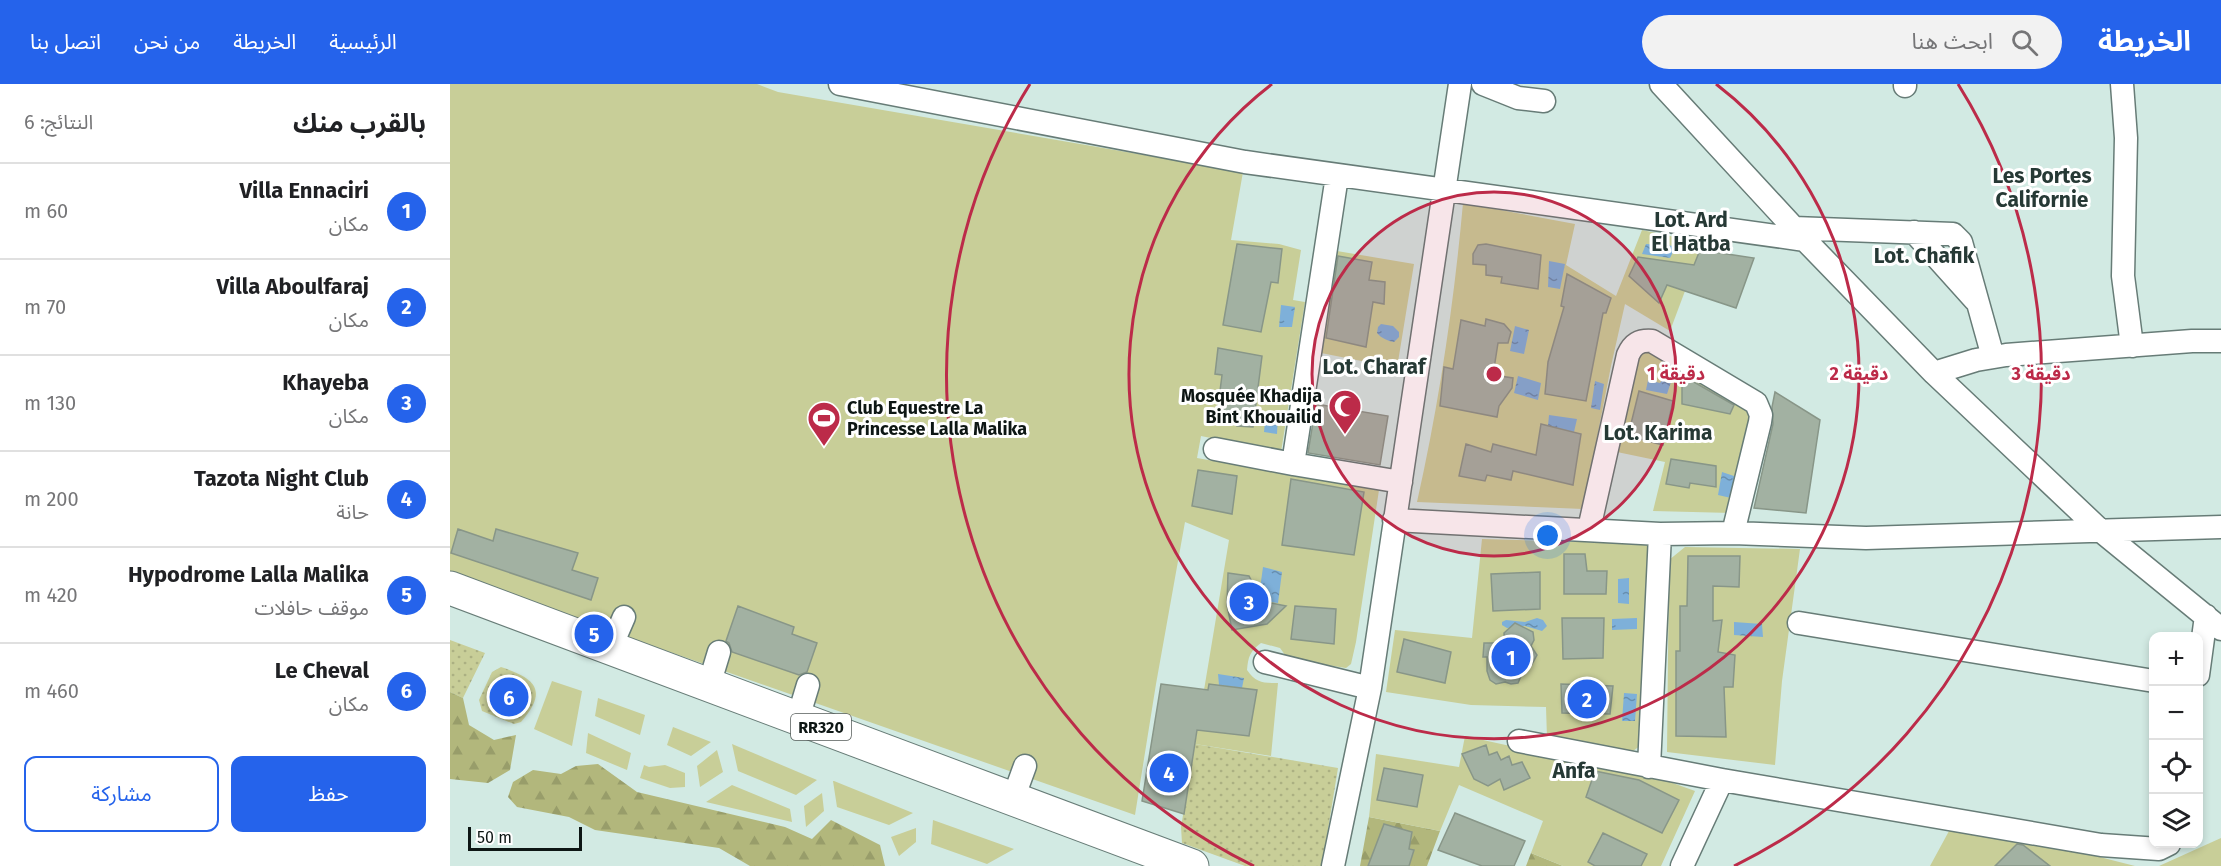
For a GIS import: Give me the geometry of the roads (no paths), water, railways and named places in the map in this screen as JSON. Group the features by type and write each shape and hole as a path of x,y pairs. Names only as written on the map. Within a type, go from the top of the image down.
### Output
{"highway":[{"name":"RR320","path":"452,591 612,647 1013,799 1052,824 1136,866"},
{"name":"RR320","path":"452,591 1052,824 1192,866"}],"street":[{"path":"840,84 1239,161 1337,176 1800,234 1914,232 1978,304 1993,357"},
{"path":"1333,866 1370,688 1460,84"},
{"path":"1483,84 1518,98 1545,101"},
{"path":"1662,84 1800,234 1934,374 2101,531 2214,623 2203,661"},
{"path":"2122,84 2126,138 2123,276 2132,346"},
{"path":"1293,464 1337,176"},
{"path":"1589,528 1628,355 1631,348 1644,340 1652,341 1756,403 1759,409 1760,422 1733,533"},
{"path":"1934,374 1993,357 2221,341"},
{"path":"1215,449 1401,482"},
{"path":"1394,520 1589,528 1660,534 1733,533 1866,538 2221,527"},
{"path":"1649,767 1660,534"},
{"path":"612,647 624,617"},
{"path":"1799,623 2149,680"},
{"path":"709,685 719,652"},
{"path":"1265,662 1370,688"},
{"path":"798,718 808,685"},
{"path":"1519,741 1649,767 2102,845 2161,848"},
{"path":"1013,799 1025,766"},
{"path":"1682,866 1722,780"}],"water":[{"path":"1646,244 1676,246 1670,258 1642,254"},
{"path":"1549,261 1565,264 1560,289 1548,287"},
{"path":"1281,305 1295,307 1292,327 1279,327"},
{"path":"1381,324 1393,326 1399,332 1399,337 1394,342 1377,333"},
{"path":"1515,326 1529,330 1524,354 1510,351"},
{"path":"1518,376 1541,383 1538,400 1514,393"},
{"path":"1648,380 1660,383 1662,380 1671,382 1667,394 1646,390"},
{"path":"1595,381 1604,384 1600,410 1591,408"},
{"path":"1266,412 1278,414 1277,434 1264,432"},
{"path":"1549,415 1577,419 1574,432 1548,426"},
{"path":"1722,472 1737,477 1731,498 1718,495"},
{"path":"1263,567 1282,572 1278,603 1262,601 1259,596"},
{"path":"1629,578 1629,604 1618,603 1618,579"},
{"path":"1537,618 1543,620 1547,626 1542,631 1525,626 1507,628 1502,625 1502,622 1506,620 1525,622"},
{"path":"1637,618 1637,629 1612,630 1612,619"},
{"path":"1734,622 1762,624 1763,637 1734,635"},
{"path":"1218,674 1244,678 1242,688 1219,685"},
{"path":"1624,693 1637,694 1635,721 1622,721"}],"place":[{"name":"Mosquée Khadija Bint Khouailid","path":"1345,435"},
{"name":"Club Equestre La Princesse Lalla Malika","path":"824,447"},
{"name":"Khayeba","path":"1249,602"},
{"name":"Hypodrome Lalla Malika","path":"594,634"},
{"name":"Villa Ennaciri","path":"1511,657"},
{"name":"Le Cheval","path":"509,697"},
{"name":"Villa Aboulfaraj","path":"1587,699"},
{"name":"Tazota Night Club","path":"1169,773"}],"district":[{"name":"Les Portes Californie","path":"2042,188"},
{"name":"Lot. Ard El Hatba","path":"1691,232"},
{"name":"Lot. Chafik","path":"1924,256"},
{"name":"Lot. Charaf","path":"1374,367"},
{"name":"Lot. Karima","path":"1658,433"},
{"name":"Anfa","path":"1574,771"}]}
